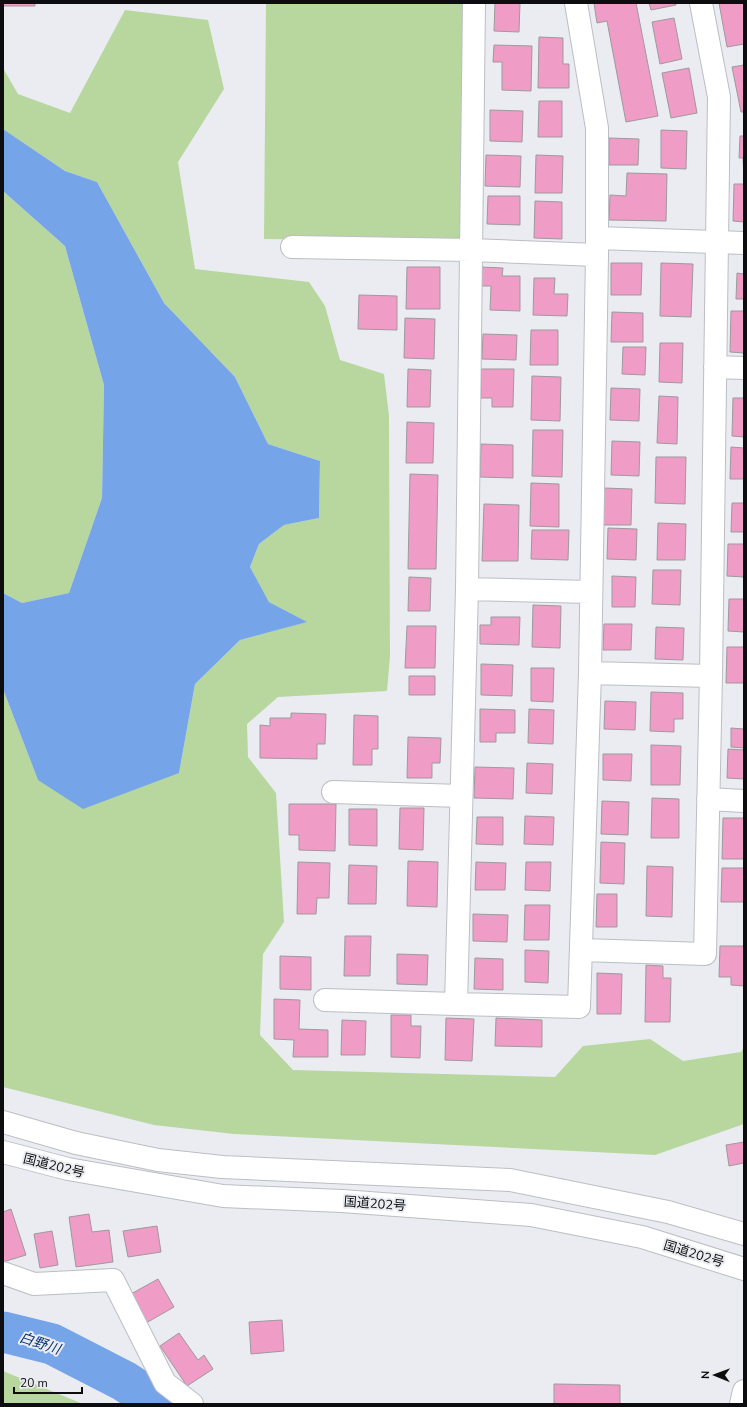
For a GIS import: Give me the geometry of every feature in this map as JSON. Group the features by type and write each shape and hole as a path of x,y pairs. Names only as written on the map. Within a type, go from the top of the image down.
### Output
{"main road":[{"path":"456,1004 467,589 474,3"},
{"path":"325,1000 580,1006 590,673 590,592 597,247 597,128 576,3"},
{"path":"582,950 705,954 711,676 719,97 701,3"},
{"path":"292,247 471,250 716,242 744,243"},
{"path":"715,367 744,368"},
{"path":"467,589 590,592"},
{"path":"590,673 711,676"},
{"path":"333,792 461,796"},
{"path":"708,799 744,800"},
{"name":"国道202号","path":"3,1122 76,1144 158,1160 238,1168 510,1180 668,1212 744,1234"},
{"name":"国道202号","path":"3,1152 68,1169 223,1196 342,1201 531,1215 642,1237 744,1269"},
{"path":"3,1273 34,1284 113,1280 165,1383 192,1404"},
{"path":"741,1404 744,1391"}],"green space":[{"path":"266,3 466,3 463,241 264,239"},
{"path":"125,10 208,20 224,89 178,162 195,269 309,282 325,306 340,360 384,374 389,416 390,656 387,691 278,697 247,724 248,757 276,793 284,922 263,954 260,1035 293,1070 555,1077 583,1046 650,1039 683,1061 741,1052 744,1047 744,1124 655,1155 234,1134 154,1125 3,1087 3,689 38,780 179,773 195,684 240,640 306,622 269,602 250,567 259,544 284,525 319,518 320,461 268,444 235,377 164,303 97,182 65,171 3,129 3,68 18,94 70,113"},
{"path":"3,191 65,246 104,385 102,498 69,593 22,603 3,593"},
{"path":"3,1371 83,1404 3,1404"}],"water":[{"path":"3,129 65,171 97,182 164,303 235,377 268,444 320,461 319,518 284,525 259,544 250,567 269,602 307,622 240,640 195,684 179,773 83,809 38,780 3,689 3,593 22,603 69,593 102,498 104,385 65,246 3,191"}],"building":[{"path":"3,3 35,3 35,6 3,6"},
{"path":"495,3 520,3 519,32 494,31"},
{"path":"594,3 636,3 658,116 626,122 607,21 597,23"},
{"path":"649,3 676,3 676,5 651,10"},
{"path":"719,3 744,3 744,44 727,47"},
{"path":"674,18 682,59 660,64 652,22"},
{"path":"539,37 563,38 563,64 569,64 569,88 538,88"},
{"path":"494,45 532,46 531,91 502,90 502,62 493,62"},
{"path":"744,65 744,112 741,112 732,67"},
{"path":"689,68 697,113 671,118 662,73"},
{"path":"539,101 562,101 562,137 538,137"},
{"path":"490,110 523,111 522,142 490,141"},
{"path":"661,130 687,131 686,169 661,168"},
{"path":"740,136 744,136 744,177 743,158 739,158"},
{"path":"609,138 639,139 638,165 609,165"},
{"path":"486,155 521,156 520,187 485,186"},
{"path":"536,155 563,156 562,193 535,193"},
{"path":"627,173 667,174 666,221 609,220 610,195 626,196"},
{"path":"734,184 744,184 744,222 733,221"},
{"path":"488,196 520,196 520,225 487,224"},
{"path":"535,201 562,202 562,239 534,238"},
{"path":"611,263 642,263 641,295 611,295"},
{"path":"661,263 693,264 691,317 660,316"},
{"path":"407,267 440,267 440,309 406,309"},
{"path":"481,267 503,268 502,276 520,276 520,311 490,310 491,286 481,286"},
{"path":"737,273 744,274 744,299 736,299"},
{"path":"534,278 555,278 554,294 568,294 567,316 533,315"},
{"path":"359,295 397,296 397,330 358,329"},
{"path":"731,311 744,311 744,353 730,352"},
{"path":"612,312 643,313 643,342 611,342"},
{"path":"405,318 435,319 434,359 404,358"},
{"path":"531,330 558,330 558,365 530,365"},
{"path":"483,334 517,335 516,360 482,359"},
{"path":"660,343 683,343 682,383 659,382"},
{"path":"623,347 646,347 645,375 622,374"},
{"path":"408,369 431,370 430,407 407,407"},
{"path":"481,369 514,369 513,407 492,407 492,398 481,398"},
{"path":"532,376 561,377 560,421 531,420"},
{"path":"611,388 640,389 639,421 610,420"},
{"path":"659,396 678,397 677,444 657,443"},
{"path":"733,398 744,398 744,437 732,436"},
{"path":"407,422 434,423 433,463 406,463"},
{"path":"533,430 563,430 562,477 532,476"},
{"path":"612,441 640,442 639,476 611,475"},
{"path":"481,444 513,445 513,478 480,477"},
{"path":"731,447 744,448 744,479 730,479"},
{"path":"656,457 686,457 685,504 655,503"},
{"path":"410,474 438,475 436,569 408,569"},
{"path":"531,483 559,484 559,527 530,526"},
{"path":"604,488 632,489 631,525 603,525"},
{"path":"732,503 744,503 744,532 731,532"},
{"path":"484,504 519,505 518,561 482,561"},
{"path":"658,523 686,524 685,560 657,560"},
{"path":"608,528 637,529 636,560 607,559"},
{"path":"532,530 569,530 568,560 531,559"},
{"path":"728,544 744,544 744,577 727,576"},
{"path":"653,570 681,570 680,605 652,604"},
{"path":"612,576 636,577 635,607 612,607"},
{"path":"409,577 431,578 430,611 408,611"},
{"path":"729,599 744,599 744,632 728,631"},
{"path":"533,605 561,606 560,648 532,647"},
{"path":"491,617 520,617 519,645 480,644 480,625 491,625"},
{"path":"604,624 632,624 631,650 603,650"},
{"path":"407,626 436,626 435,668 405,668"},
{"path":"656,627 684,628 683,660 655,659"},
{"path":"727,647 744,647 744,683 726,683"},
{"path":"481,664 513,665 512,696 481,695"},
{"path":"531,668 554,668 553,702 531,701"},
{"path":"409,676 435,676 435,695 409,695"},
{"path":"651,692 683,693 683,719 674,719 674,732 650,731"},
{"path":"605,701 636,702 635,730 604,729"},
{"path":"480,709 515,710 515,733 496,733 496,742 480,742"},
{"path":"529,709 554,710 553,744 528,743"},
{"path":"291,713 326,714 325,744 317,744 317,759 260,758 260,725 270,726 270,718 291,718"},
{"path":"354,715 378,716 378,749 372,749 372,765 353,765"},
{"path":"731,728 744,729 744,748 731,747"},
{"path":"408,737 441,738 440,763 432,763 432,778 407,778"},
{"path":"651,745 681,746 680,785 651,785"},
{"path":"728,749 744,750 744,779 727,778"},
{"path":"603,754 632,754 631,781 603,780"},
{"path":"527,763 553,764 552,794 526,793"},
{"path":"475,767 514,768 513,799 474,798"},
{"path":"652,798 679,799 679,838 651,838"},
{"path":"602,801 629,802 628,835 601,834"},
{"path":"289,804 336,804 335,851 299,850 299,835 289,835"},
{"path":"400,808 424,808 423,850 399,849"},
{"path":"349,809 377,809 377,846 349,845"},
{"path":"525,816 554,817 553,845 524,844"},
{"path":"477,817 503,817 503,845 476,844"},
{"path":"723,818 744,818 744,859 722,859"},
{"path":"601,842 625,843 624,884 600,883"},
{"path":"408,861 438,862 437,907 407,906"},
{"path":"298,862 330,863 329,898 317,898 316,914 297,914"},
{"path":"476,862 506,863 505,890 475,890"},
{"path":"526,862 551,862 550,891 525,890"},
{"path":"349,865 377,866 376,904 348,904"},
{"path":"647,866 673,867 672,917 646,916"},
{"path":"722,868 744,868 744,902 721,902"},
{"path":"597,894 617,894 617,927 596,927"},
{"path":"525,905 550,905 549,940 524,940"},
{"path":"473,914 508,915 507,942 473,941"},
{"path":"345,936 371,936 370,976 344,976"},
{"path":"720,946 744,946 744,986 731,985 731,977 719,977"},
{"path":"525,950 549,951 548,983 525,982"},
{"path":"397,954 428,955 427,985 397,984"},
{"path":"280,956 311,957 311,990 280,989"},
{"path":"475,958 503,959 503,990 474,989"},
{"path":"646,965 663,966 663,978 671,978 670,1022 645,1022"},
{"path":"597,973 622,974 621,1014 597,1014"},
{"path":"274,999 300,1000 299,1029 328,1030 328,1057 293,1057 294,1040 274,1039"},
{"path":"391,1015 411,1015 411,1026 421,1026 420,1058 391,1057"},
{"path":"446,1018 474,1019 472,1061 445,1060"},
{"path":"496,1018 542,1020 542,1047 495,1046"},
{"path":"342,1020 366,1021 365,1055 341,1055"},
{"path":"744,1142 744,1163 729,1166 726,1145"},
{"path":"11,1209 26,1255 3,1262 3,1212"},
{"path":"89,1214 92,1232 109,1230 113,1262 76,1267 69,1217"},
{"path":"157,1226 161,1252 128,1257 123,1231"},
{"path":"52,1231 58,1265 40,1268 34,1234"},
{"path":"158,1279 174,1307 146,1323 129,1295"},
{"path":"282,1320 284,1351 251,1354 249,1322"},
{"path":"179,1333 198,1360 204,1355 213,1369 187,1386 160,1346"},
{"path":"554,1384 620,1385 620,1404 554,1404"}],"waterway":[{"name":"白野川","path":"3,1332 52,1344 124,1381 159,1404"}]}
